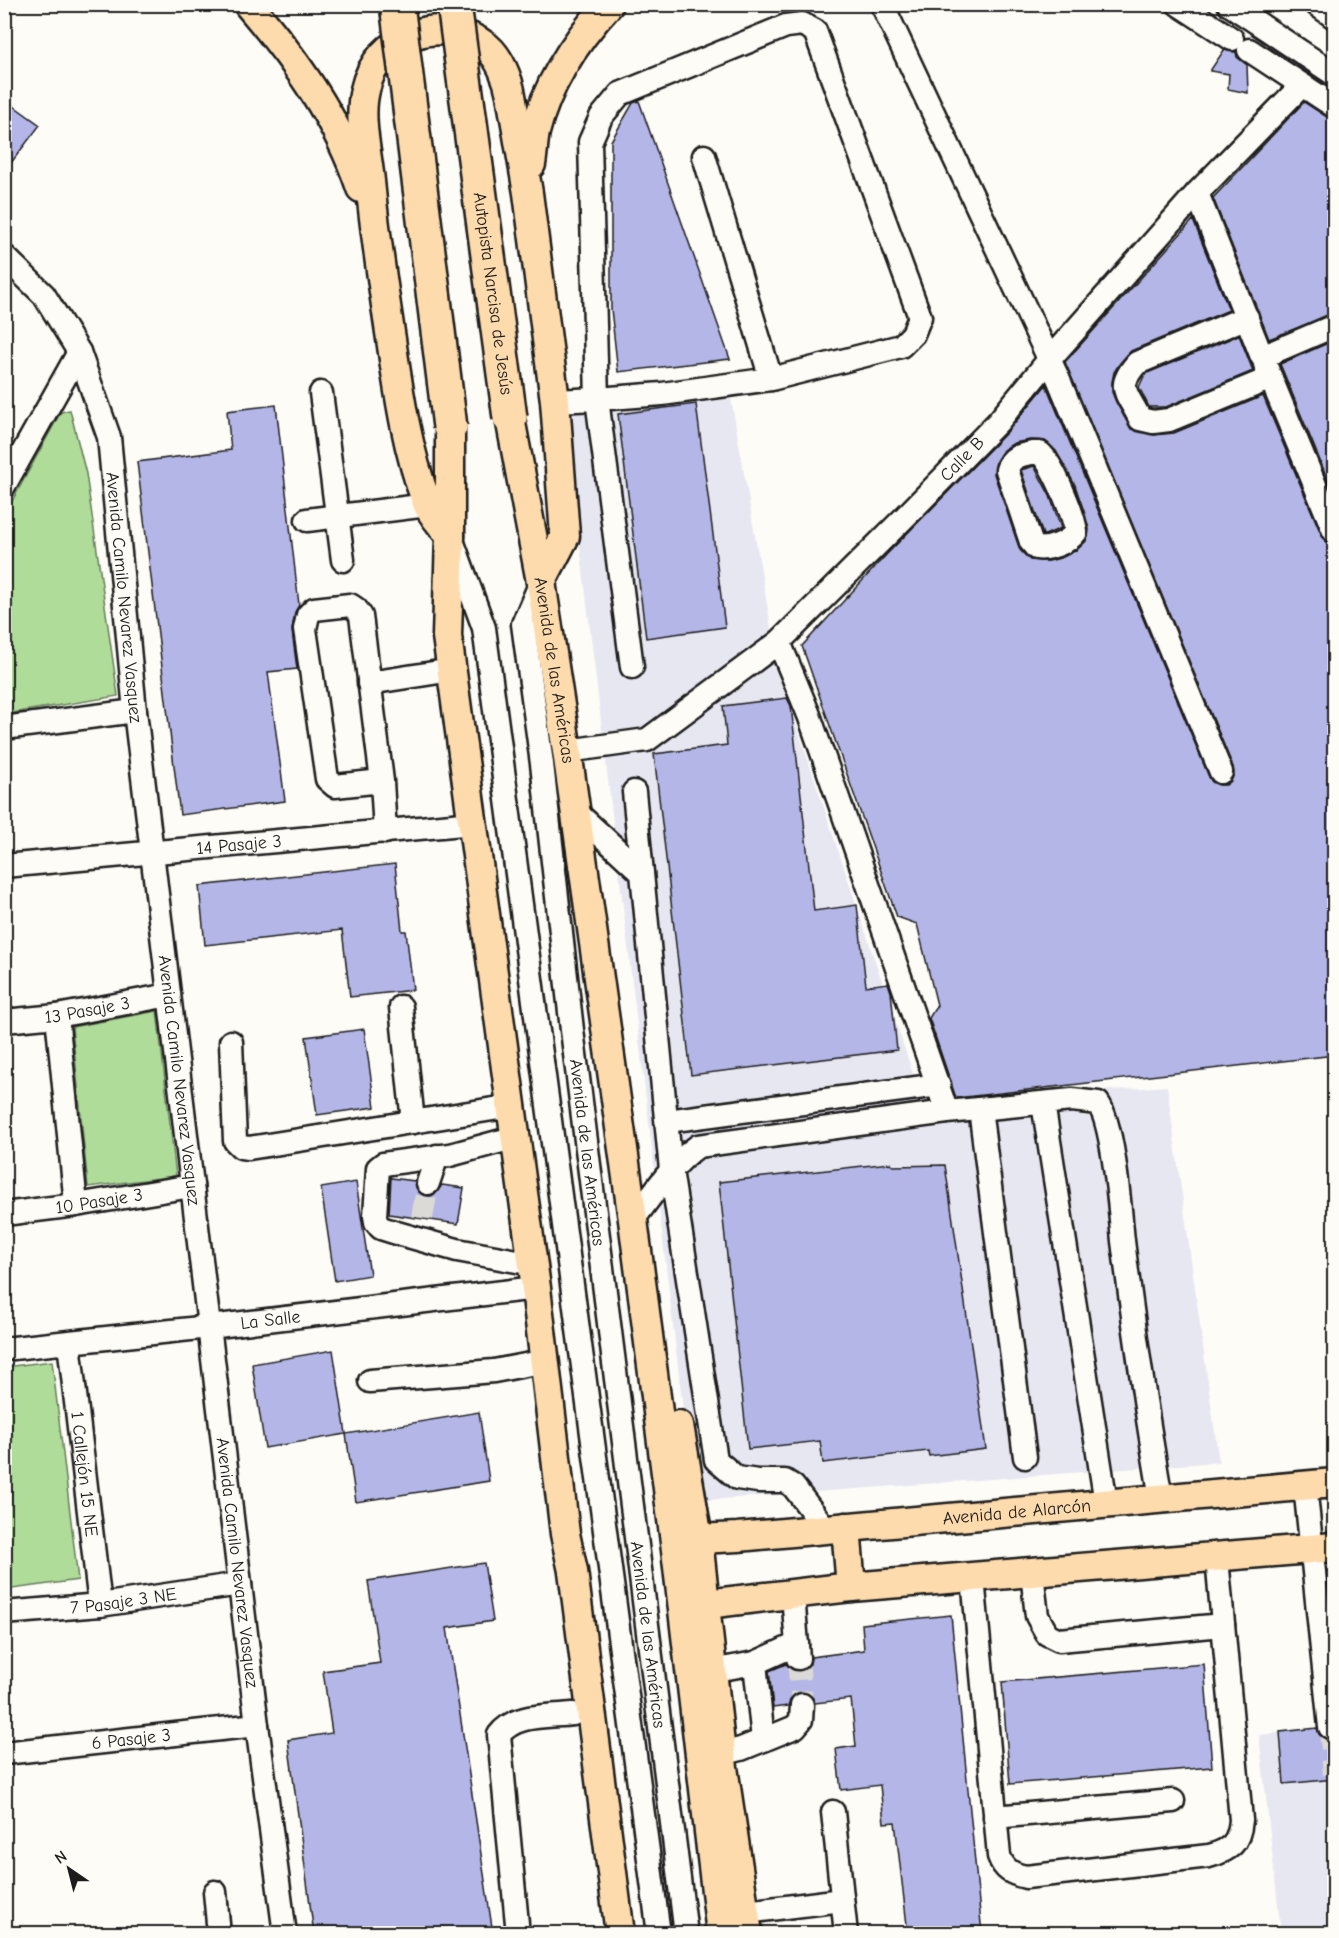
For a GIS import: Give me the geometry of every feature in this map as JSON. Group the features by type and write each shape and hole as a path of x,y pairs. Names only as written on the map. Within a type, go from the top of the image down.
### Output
{"highway":[{"path":"397,4 450,427"},
{"name":"Autopista Narcisa de Jesús","path":"454,4 510,418"}],"main road":[{"path":"248,4 297,65 322,104 354,168 375,231"},
{"path":"528,193 535,133 546,98 582,36 609,4"},
{"path":"450,536 428,505 404,424 375,231 363,117 364,91 373,66 391,47 410,35 430,30 449,30 488,48 500,65 510,87 528,193 555,401 565,536 541,582"},
{"name":"Autopista Narcisa de Jesús","path":"510,418 541,582"},
{"path":"450,427 447,636 546,1361 565,1534 573,1571 620,1934"},
{"name":"Avenida de las Américas","path":"541,582 648,1325 680,1430 687,1544 721,1934"},
{"name":"Avenida de Alarcón","path":"687,1544 835,1528 1335,1483"},
{"path":"835,1528 852,1587"},
{"path":"565,1534 561,1622 602,1934"},
{"path":"687,1544 706,1604 721,1754 747,1923"},
{"path":"706,1604 852,1587 1323,1548"}],"street":[{"path":"882,4 1048,361 1058,378 1221,772"},
{"path":"1178,4 1335,106"},
{"path":"1229,4 1335,74"},
{"path":"1316,4 1335,17"},
{"path":"555,401 597,399 662,394 771,379 901,346 913,334 920,317 815,31 802,24 786,26 620,94 601,117 590,142 597,399 632,667"},
{"name":"Calle B","path":"567,750 647,740 779,642 998,422 1048,361 1197,193 1302,85"},
{"path":"704,156 771,379"},
{"path":"1197,193 1335,531"},
{"name":"Avenida Camilo Nevarez Vasquez","path":"4,256 44,296 79,352 109,437 135,711 257,1725 285,1934"},
{"path":"1247,317 1137,363 1125,376 1124,387 1140,419 1153,422 1169,420 1271,378"},
{"path":"1263,357 1335,326"},
{"path":"4,486 79,352"},
{"path":"321,393 343,560"},
{"path":"998,422 1017,456"},
{"path":"307,520 428,505"},
{"name":"Avenida de las Américas","path":"450,536 484,628 659,1934"},
{"name":"Avenida de las Américas","path":"541,582 523,624 686,1934"},
{"path":"381,781 335,786 327,779 305,629 308,615 314,609 350,605 361,616 381,781 385,832"},
{"path":"779,642 813,727 947,1112"},
{"path":"369,683 452,670"},
{"path":"4,728 135,711"},
{"path":"634,792 672,1170 716,1460 737,1478 785,1481 794,1486 835,1528"},
{"path":"575,811 642,873"},
{"name":"14 Pasaje 3","path":"4,866 474,823"},
{"name":"13 Pasaje 3","path":"4,1021 57,1016 169,996"},
{"path":"401,1007 414,1122"},
{"path":"57,1016 76,1205"},
{"path":"231,1042 235,1142 241,1147 249,1148 512,1106"},
{"path":"667,1121 939,1085"},
{"path":"633,1220 684,1156 698,1146 980,1108 1072,1100 1098,1103 1104,1112 1114,1171 1136,1338 1161,1498"},
{"path":"1043,1103 1106,1503"},
{"path":"980,1108 1025,1457"},
{"path":"516,1137 450,1155 389,1162 378,1167 375,1216 381,1228 423,1229 457,1250 534,1276"},
{"path":"428,1183 437,1156"},
{"name":"10 Pasaje 3","path":"4,1214 192,1186"},
{"name":"La Salle","path":"4,1349 209,1327 534,1276"},
{"name":"1 Callejón 15 NE","path":"69,1343 100,1605"},
{"path":"370,1382 494,1371 546,1361"},
{"path":"1305,1485 1323,1548 1330,1727"},
{"path":"973,1578 999,1856 1002,1865 1009,1872 1026,1877 1209,1856 1224,1852 1235,1843 1240,1832 1241,1820 1217,1558"},
{"path":"1032,1573 1037,1616 1047,1634 1059,1640 1223,1625"},
{"name":"7 Pasaje 3 NE","path":"4,1613 100,1605 240,1584"},
{"path":"711,1671 755,1663 797,1651 793,1594"},
{"path":"755,1663 763,1740"},
{"path":"721,1754 795,1726 801,1720 802,1705"},
{"path":"518,1934 499,1735 515,1720 573,1714"},
{"name":"6 Pasaje 3","path":"4,1753 257,1725"},
{"path":"995,1817 1173,1801"},
{"path":"833,1812 846,1934"},
{"path":"215,1892 219,1934"},
{"path":"747,1923 842,1900"}],"shaded area":[{"path":"729,387 779,673 923,1104 1167,1086 1219,1462 694,1501 563,403"},
{"path":"1334,1727 1334,1933 1281,1933 1259,1735"}],"green space":[{"path":"70,410 86,474 118,696 5,714 5,514 61,412"},
{"path":"157,1011 176,1176 88,1187 72,1027"},
{"path":"52,1361 78,1580 5,1590 5,1367"}],"building":[{"path":"1224,50 1236,52 1237,57 1247,65 1248,93 1228,89 1229,74 1210,71"},
{"path":"4,99 40,125 4,172"},
{"path":"639,101 730,359 618,372 611,309 611,141 633,103"},
{"path":"1304,102 1327,117 1335,119 1335,313 1269,339 1213,198"},
{"path":"1193,220 1229,310 1131,351 1114,372 1112,392 1131,429 1154,435 1174,433 1263,396 1322,536 1326,542 1335,544 1335,1055 956,1098 929,1018 937,1005 917,924 897,917 802,646 887,554 1008,431 1046,385 1209,777 1212,782 1226,785 1234,774 1065,362","holes":["1030,440 1045,441 1056,451 1075,485 1089,529 1086,541 1077,550 1049,561 1030,560 1020,550 994,474 996,461 1003,450 1014,443"]},
{"path":"1239,335 1253,371 1166,407 1149,407 1139,387 1145,374"},
{"path":"1335,340 1335,497 1280,364"},
{"path":"696,404 725,627 646,638 618,414"},
{"path":"276,405 299,605 295,612 292,631 297,669 268,672 285,801 180,815 137,462 231,450 227,411"},
{"path":"1034,466 1050,496 1061,528 1045,535 1043,535 1021,470"},
{"path":"787,698 791,706 814,911 857,905 866,986 888,983 897,1050 691,1075 654,754 727,745 723,706"},
{"path":"395,864 402,931 406,931 413,990 350,997 342,930 205,945 199,886"},
{"path":"364,1029 375,1107 317,1115 306,1037"},
{"path":"890,1163 893,1166 945,1165 986,1449 929,1456 928,1451 823,1463 820,1441 748,1449 719,1182"},
{"path":"391,1178 415,1181 418,1191 424,1196 436,1193 442,1185 464,1188 458,1224 389,1214"},
{"path":"356,1182 370,1275 335,1281 321,1188"},
{"path":"333,1350 346,1434 265,1448 252,1364"},
{"path":"479,1412 489,1481 356,1502 346,1434"},
{"path":"484,1563 493,1621 447,1628 493,1934 314,1934 288,1740 332,1733 323,1671 380,1663 368,1581"},
{"path":"951,1615 982,1934 908,1934 895,1822 884,1823 880,1785 841,1790 836,1749 856,1746 851,1699 815,1703 810,1694 802,1692 791,1697 788,1706 773,1708 769,1671 786,1664 792,1670 800,1671 810,1664 811,1657 864,1650 862,1624"},
{"path":"1204,1664 1212,1767 1010,1784 1002,1682"},
{"path":"1317,1728 1324,1739 1335,1739 1335,1779 1284,1784 1280,1732"}],"tunnel":[{"path":"422,1218 428,1183"},
{"path":"798,1658 802,1705"},
{"path":"1330,1727 1334,1774"}]}
